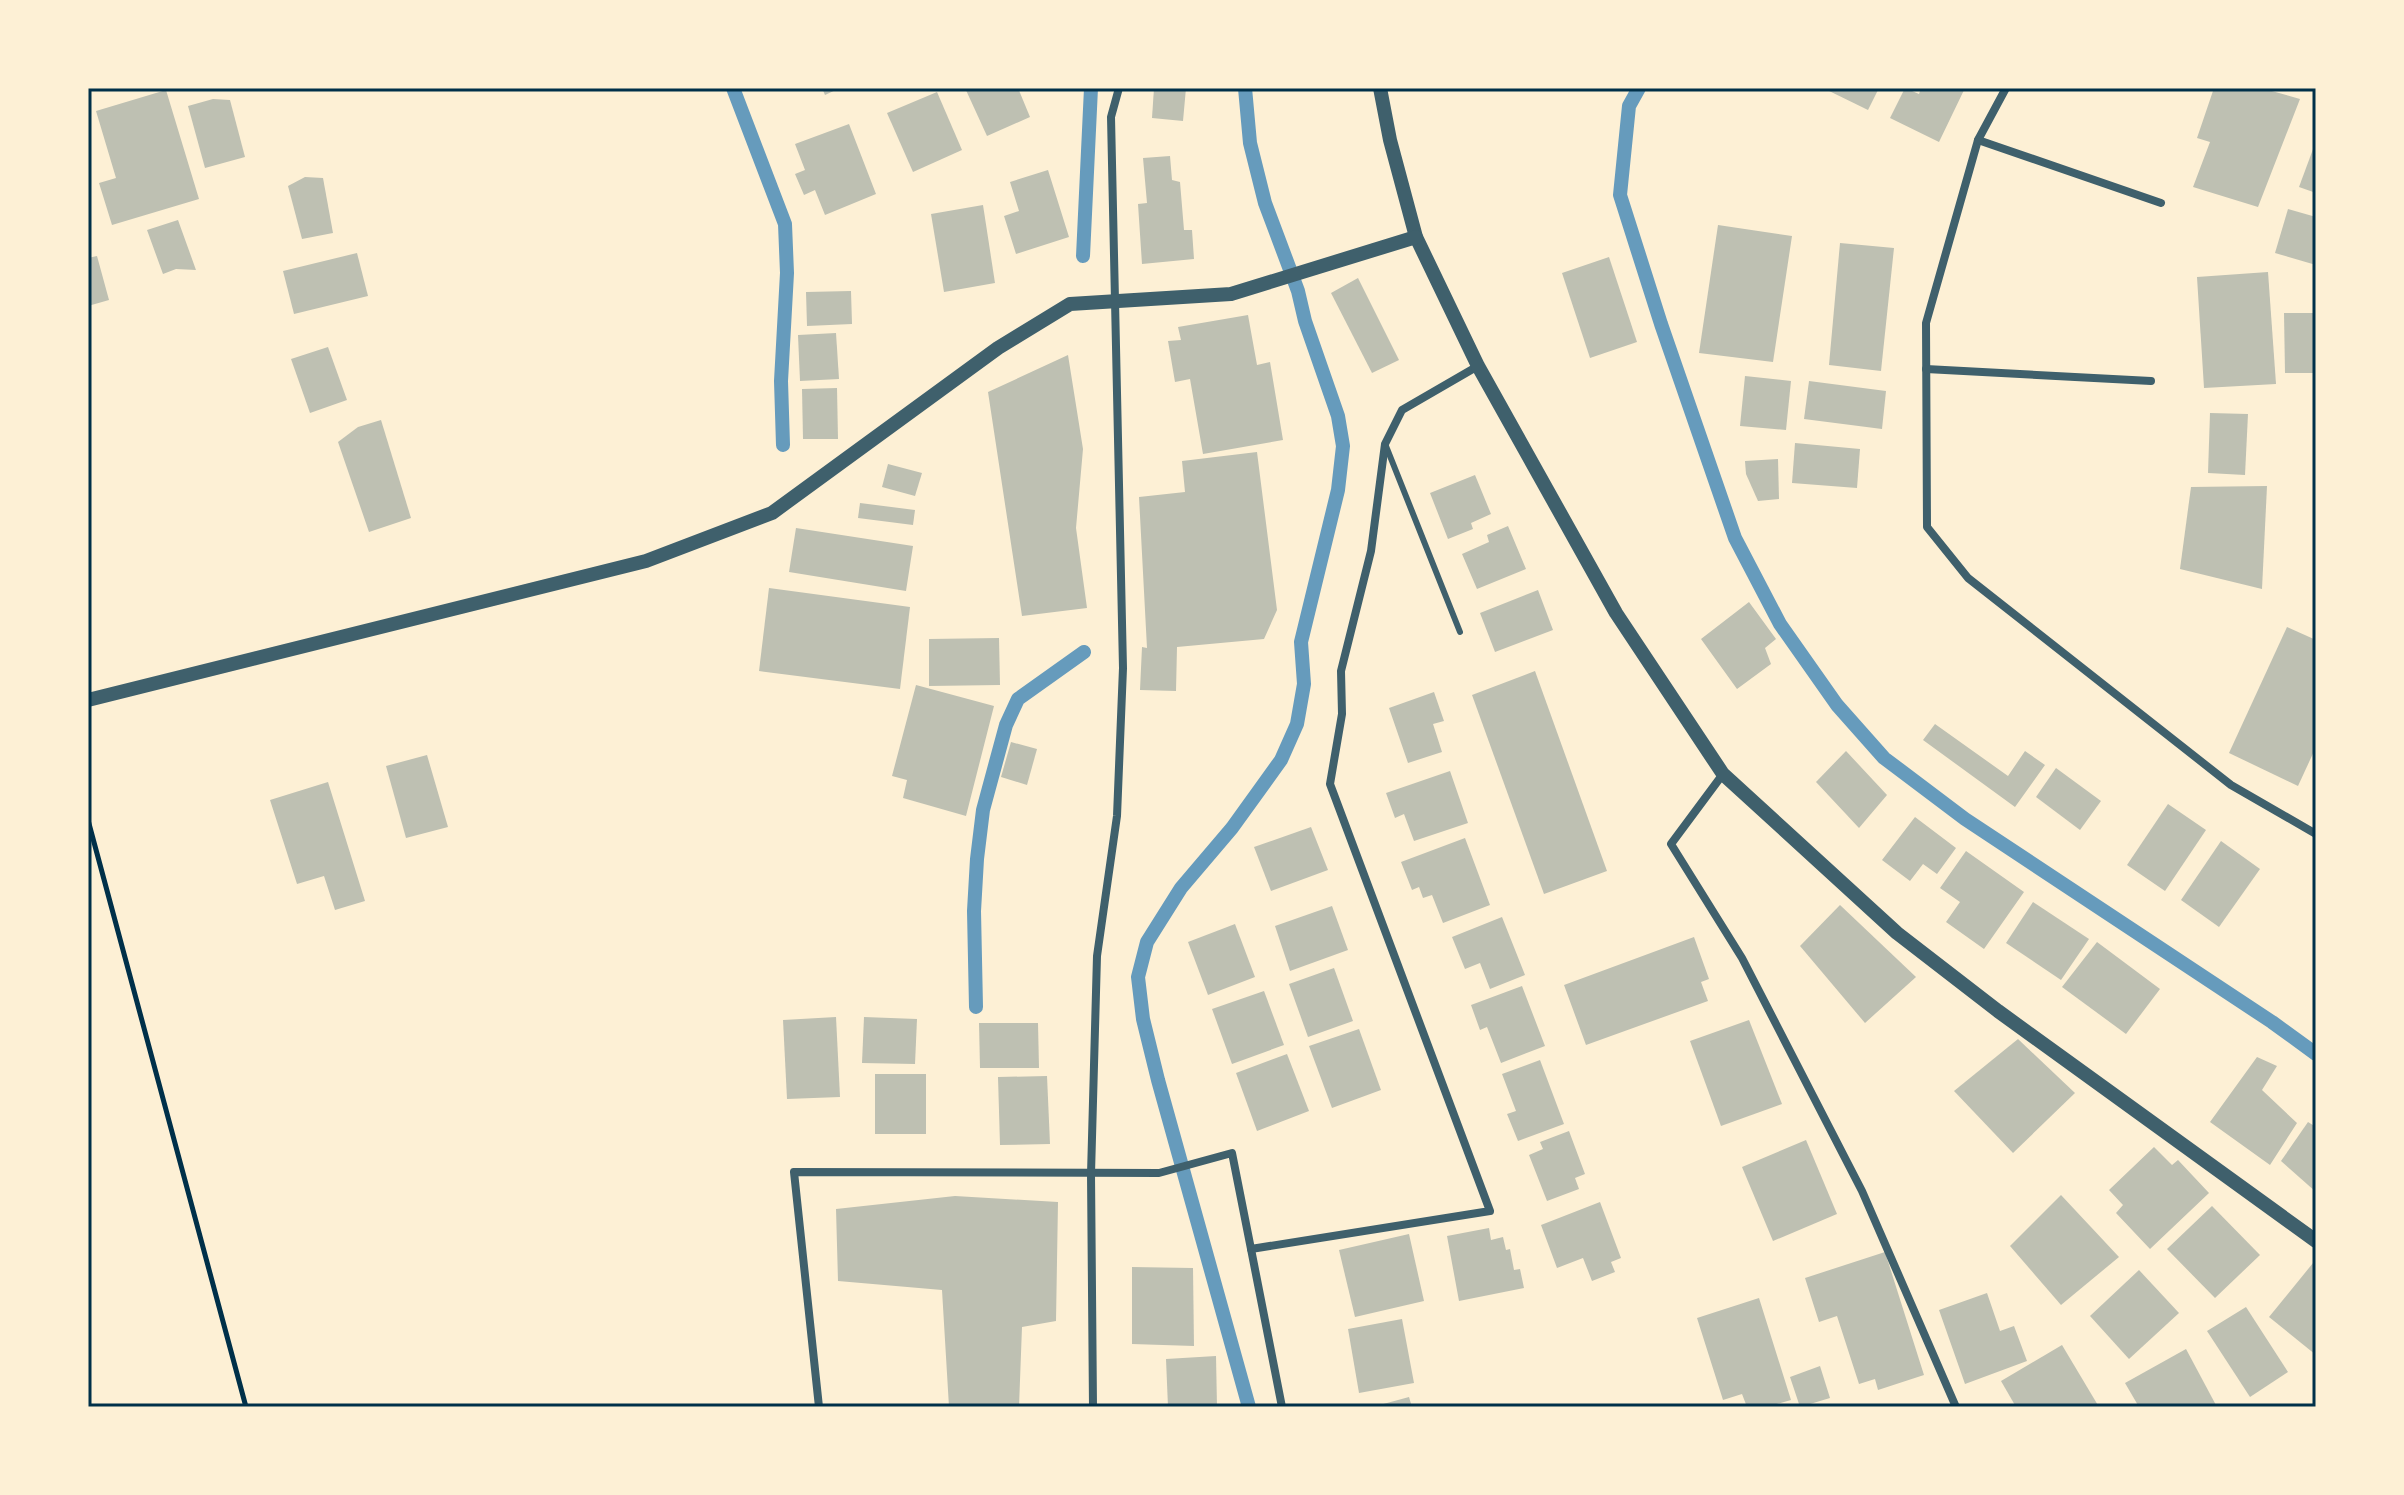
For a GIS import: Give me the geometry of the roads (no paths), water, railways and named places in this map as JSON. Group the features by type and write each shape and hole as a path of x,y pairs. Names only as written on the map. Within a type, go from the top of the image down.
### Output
{"street":[{"path":"1093,1407 1091,1174 1097,956 1117,816 1123,683 1111,117 1119,88"},
{"path":"1380,88 1390,140 1416,237 1478,366 1616,613 1723,774 1897,933 1998,1011 2316,1241"},
{"path":"2006,88 1978,140 1926,323 1927,527 1968,578 2231,785 2316,834"},
{"path":"1978,140 2161,203"},
{"path":"88,700 646,561 772,513 998,348 1070,304 1231,294 1416,237"},
{"path":"1251,1249 1490,1211 1330,784 1342,714 1341,671 1371,551 1385,444 1402,410 1478,366"},
{"path":"1926,369 2151,381"},
{"path":"1723,774 1671,844 1742,958 1862,1191 1956,1407"},
{"path":"819,1407 794,1172 1159,1173 1232,1153 1282,1407"}],"lane":[{"path":"1385,444 1460,632"}],"waterway":[{"path":"733,88 785,224 787,273 781,381 783,445"},
{"path":"1083,256 1091,88"},
{"path":"1245,88 1250,143 1265,203 1298,291 1305,321 1338,416 1343,446 1338,490 1301,642 1304,684 1297,724 1281,760 1232,828 1181,888 1147,942 1138,977 1143,1019 1158,1080 1249,1407"},
{"path":"1639,88 1629,106 1620,195 1735,538 1780,624 1837,705 1884,758 1965,819 2316,1054"},
{"path":"976,1007 974,911 977,859 983,810 1006,725 1018,699 1084,652"}]}
